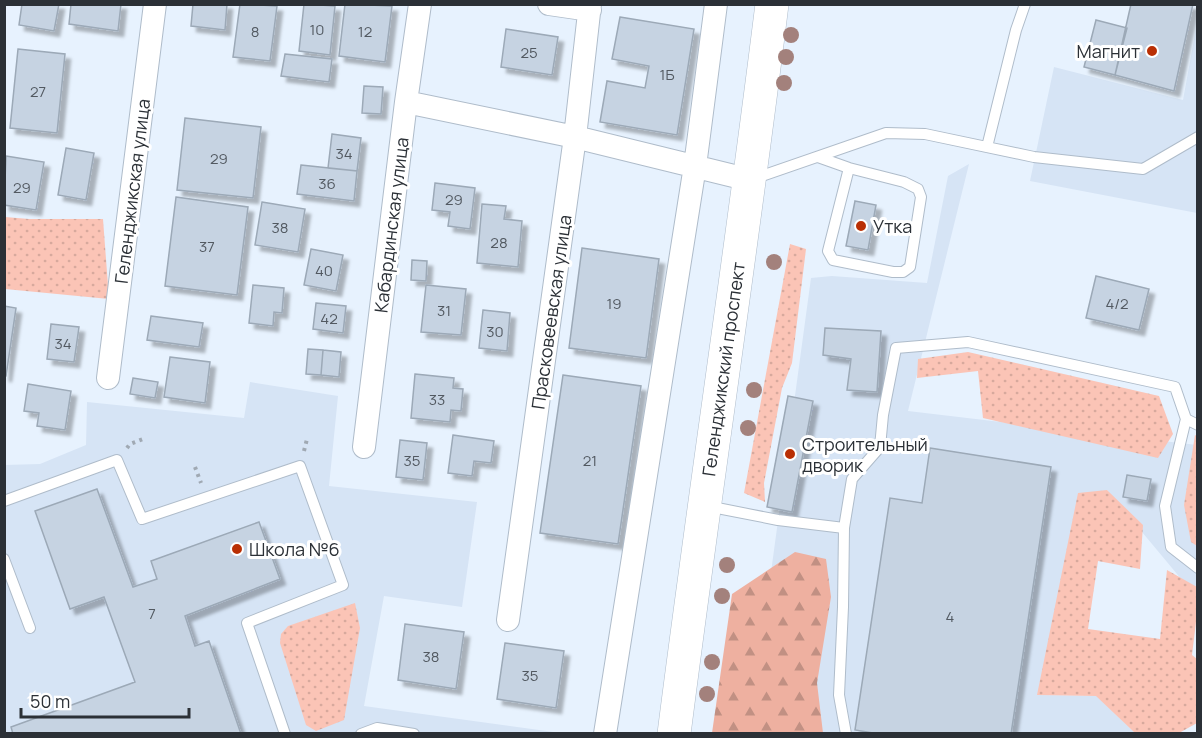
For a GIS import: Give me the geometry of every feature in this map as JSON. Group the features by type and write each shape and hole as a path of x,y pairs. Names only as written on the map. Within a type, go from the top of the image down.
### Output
{"main road":[{"name":"Геленджикский проспект","path":"675,734 772,4"}],"street":[{"name":"Геленджикская улица","path":"108,378 156,4"},
{"name":"Кабардинская улица","path":"364,447 405,102 420,4"},
{"path":"549,4 590,7"},
{"path":"605,734 695,166 716,4"},
{"name":"Прасковеевская улица","path":"508,620 575,137 590,7"},
{"path":"405,102 575,137 750,180"}],"lane":[{"path":"987,147 1016,30 1025,4"},
{"path":"750,180 886,133 925,134 1034,157 1143,169 1197,137"},
{"path":"818,157 849,168 904,182 918,189 921,196 910,267 903,272 833,260 828,251 849,168"},
{"path":"846,734 839,695 844,528 852,479 880,447 883,415 896,348 968,342 1175,387 1186,419 1165,506 1171,547 1197,568"},
{"path":"1186,419 1197,425"},
{"path":"4,501 117,460 142,519 300,466 343,585 247,623 285,734"},
{"path":"704,505 778,520 844,528"},
{"path":"4,559 30,628"},
{"path":"361,734 377,728 414,734"}],"shaded area":[{"path":"1197,23 1197,213 1030,181 1054,67 1183,100"},
{"path":"969,164 908,411 1197,445 1197,598 1107,490 1038,695 1097,696 1135,733 749,734 811,278 832,276 927,283 948,176"},
{"path":"5,217 103,219 109,299 5,289"},
{"path":"790,244 806,249 792,363 782,388 764,483 765,502 744,493"},
{"path":"968,352 1159,396 1173,434 1158,458 983,418 978,371 917,378 918,359"},
{"name":"Школа №6","path":"250,382 338,396 329,486 477,502 462,607 384,596 364,706 561,733 5,733 4,465 40,464 86,445 87,402 244,418"},
{"path":"1195,435 1198,437 1197,546 1191,542 1184,505"},
{"path":"1107,490 1143,525 1140,569 1098,561 1088,629 1160,639 1167,570 1197,587 1197,614 1192,655 1197,659 1197,723 1179,733 1135,733 1096,696 1037,695 1078,493"},
{"path":"355,603 360,628 344,720 316,731 306,725 280,643 281,634 288,626"}],"green space":[{"path":"795,552 826,559 831,597 817,683 823,733 712,733 732,594"}],"building":[{"path":"22,4 59,4 54,31 19,25"},
{"path":"71,4 121,4 118,31 69,24"},
{"path":"193,4 227,4 225,30 191,26"},
{"path":"240,4 277,6 270,61 233,57"},
{"path":"304,4 335,6 330,55 299,51"},
{"path":"345,4 392,6 385,62 339,56"},
{"name":"Магнит","path":"1131,4 1193,4 1174,91 1115,75"},
{"path":"620,17 694,29 677,135 600,122 607,81 645,88 649,66 612,59"},
{"path":"1096,20 1127,28 1115,75 1084,67"},
{"path":"506,29 558,37 552,75 501,67"},
{"path":"18,49 65,54 57,133 10,128"},
{"path":"285,54 332,59 329,82 281,76"},
{"path":"364,86 383,87 381,114 362,113"},
{"path":"185,118 261,127 253,198 177,190"},
{"path":"332,134 361,138 357,171 328,168"},
{"path":"66,148 94,153 86,200 58,195"},
{"path":"6,156 44,162 36,210 4,205"},
{"path":"301,165 357,171 354,201 297,194"},
{"path":"435,183 475,188 470,229 448,226 450,212 432,210"},
{"path":"176,197 248,207 237,295 165,286"},
{"name":"Утка","path":"855,201 876,205 868,250 846,246"},
{"path":"262,202 305,209 298,252 255,245"},
{"path":"482,204 506,206 504,219 522,221 518,267 477,263"},
{"path":"582,248 659,259 646,358 569,348"},
{"path":"311,249 343,255 336,291 304,285"},
{"path":"412,260 427,261 426,281 411,280"},
{"path":"1096,276 1149,289 1139,330 1086,318"},
{"path":"253,285 284,288 282,313 274,312 273,326 249,323"},
{"path":"426,285 466,289 461,335 421,332"},
{"path":"316,303 346,306 343,333 313,329"},
{"path":"4,306 16,308 6,376 4,376"},
{"path":"483,310 510,313 507,351 479,348"},
{"path":"151,316 203,323 199,347 147,340"},
{"path":"51,324 79,327 74,362 47,359"},
{"path":"825,328 881,331 877,392 847,390 851,359 823,355"},
{"path":"308,349 323,350 321,375 306,374"},
{"path":"323,350 341,352 339,377 321,375"},
{"path":"170,357 210,362 205,403 164,397"},
{"path":"415,374 454,378 453,388 463,389 461,411 451,410 450,422 411,418"},
{"path":"563,375 641,386 618,544 540,533"},
{"path":"133,378 158,382 155,398 130,394"},
{"path":"28,384 71,391 65,430 37,426 39,413 24,411"},
{"name":"Строительный дворик","path":"788,396 813,401 792,512 767,507"},
{"path":"453,435 494,441 491,463 474,461 472,476 448,473"},
{"path":"400,440 427,443 423,480 396,477"},
{"path":"930,448 1051,467 1011,734 879,734 855,730 890,498 922,503"},
{"path":"1127,475 1151,479 1147,501 1123,497"},
{"path":"97,489 133,587 157,579 151,561 259,522 280,579 185,616 195,646 209,641 241,734 13,734 11,727 135,682 104,597 70,609 35,511"},
{"path":"405,624 464,632 456,689 398,680"},
{"path":"505,643 564,651 556,708 497,699"}],"place":[{"name":"Магнит","path":"1152,51"},
{"name":"Утка","path":"861,226"},
{"name":"Строительный дворик","path":"790,454"},
{"name":"Школа №6","path":"237,549"}]}
